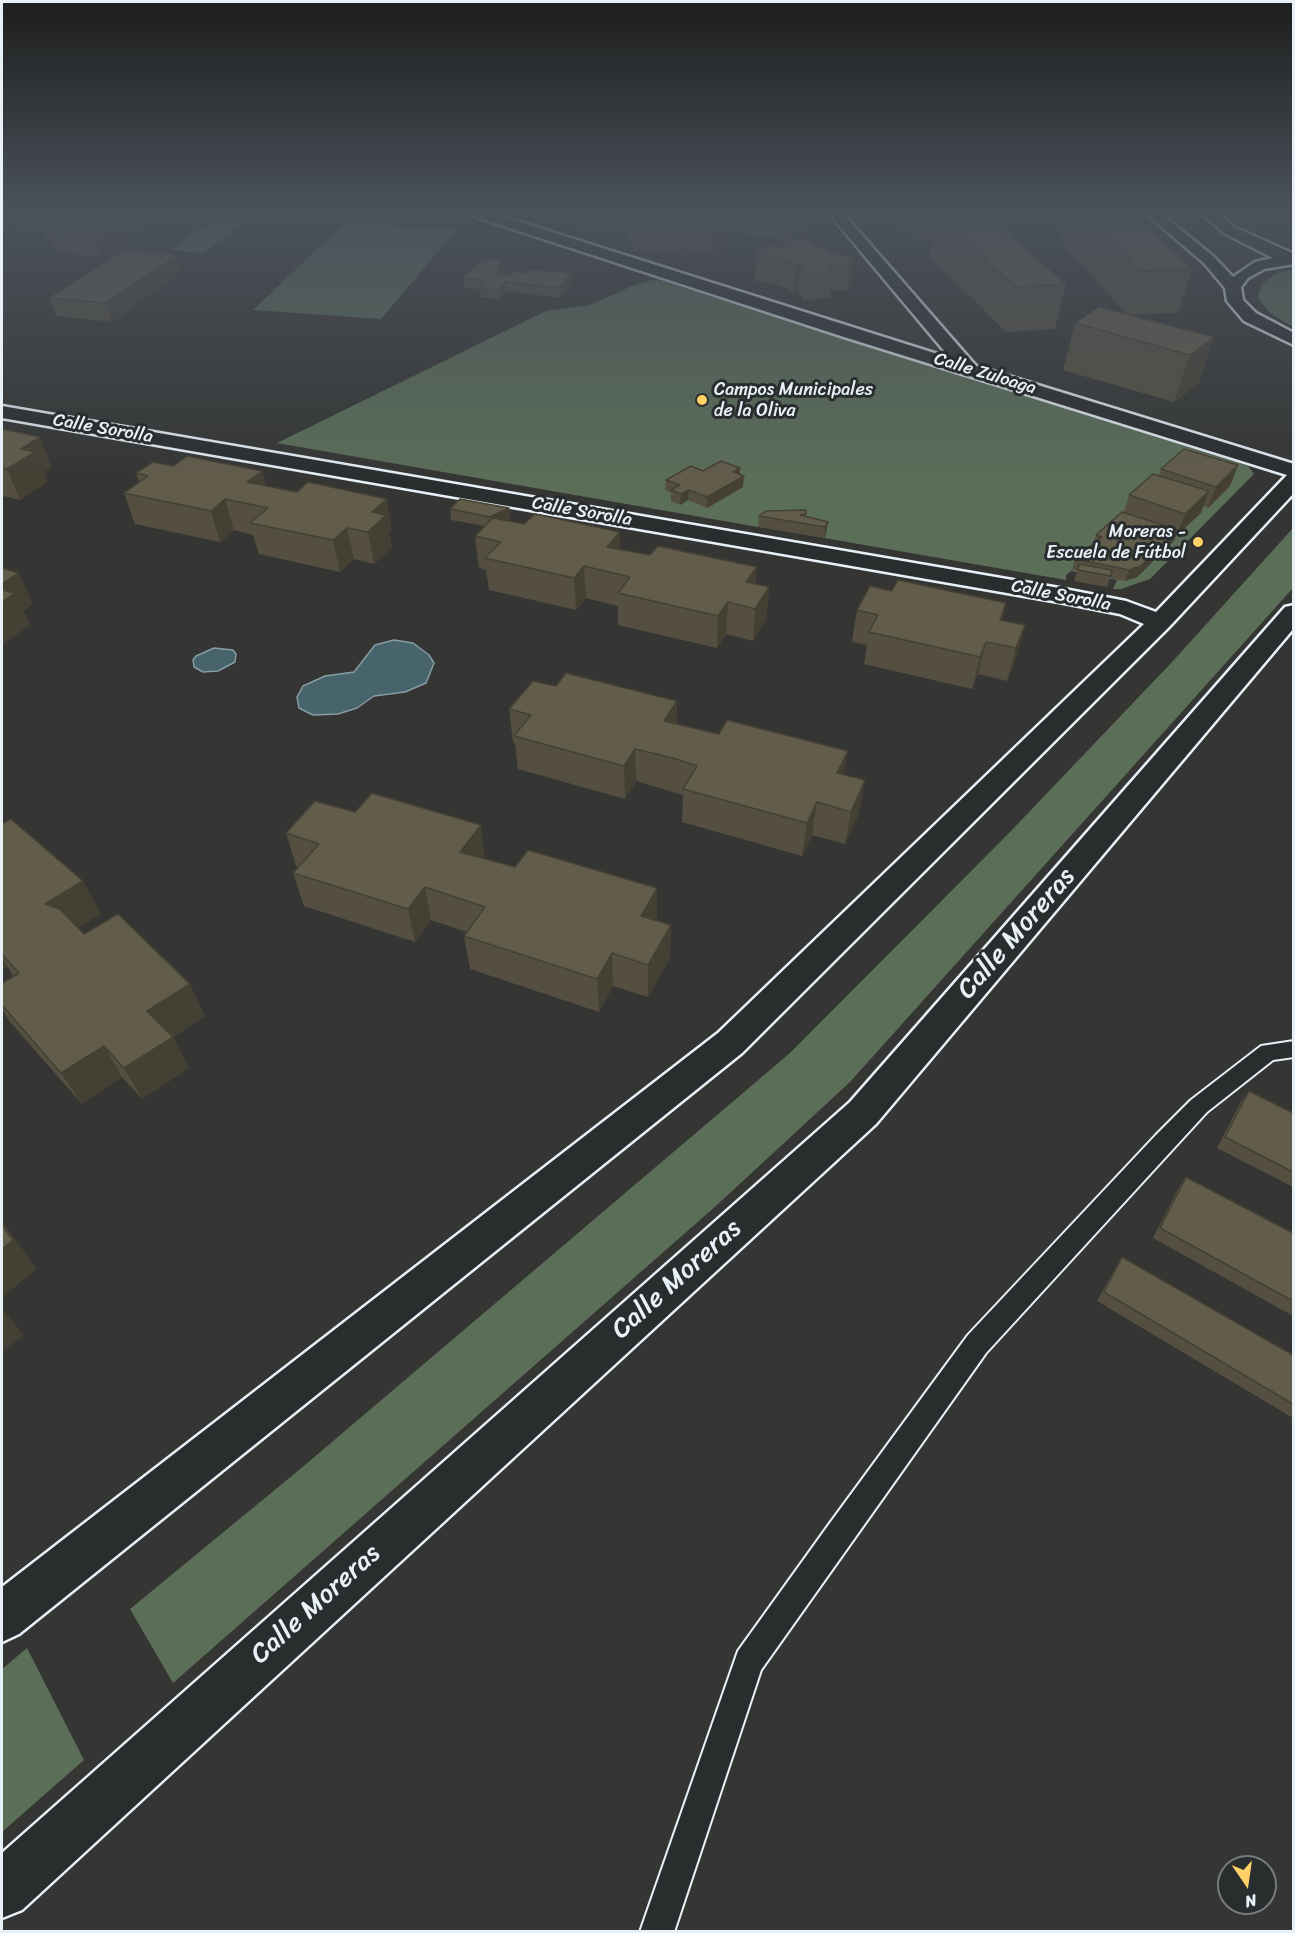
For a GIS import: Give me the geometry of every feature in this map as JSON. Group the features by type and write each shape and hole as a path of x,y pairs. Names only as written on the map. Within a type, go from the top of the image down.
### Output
{"street":[{"name":"Calle Zuloaga","path":"751,301 1293,471"},
{"path":"911,301 968,368"},
{"path":"1235,301 1250,317 1293,340"},
{"name":"Calle Sorolla","path":"2,412 1059,594 1126,608 1160,622"},
{"path":"2,1617 730,1043 1160,622 1293,480"},
{"name":"Calle Moreras","path":"2,1890 863,1113 1293,612"}],"lane":[{"path":"657,1932 749,1662 840,1533 977,1344 1164,1142 1199,1106 1269,1052 1293,1049"}],"green space":[{"path":"262,301 396,301 381,319 253,310"},
{"name":"Campos Municipales de la Oliva","path":"598,301 726,301 1248,466 1254,474 1150,579 1121,589 1113,589 1117,580 1071,571 1066,575 1066,580 824,538 826,534 765,522 758,527 277,443 546,311 590,305"},
{"path":"1261,301 1293,301 1293,327 1270,313"},
{"path":"1293,528 1293,588 850,1082 717,1205 173,1683 130,1609 299,1470 790,1053 1010,832 1173,661"},
{"path":"27,1648 84,1760 2,1832 2,1669"}],"water":[{"path":"394,640 413,643 429,655 434,663 426,683 405,692 374,696 357,708 338,714 313,715 299,708 297,697 303,686 325,676 354,672 375,645"},
{"path":"214,648 233,650 236,654 235,662 218,671 203,672 194,667 193,660 196,656"}],"building":[{"path":"1099,307 1214,337 1190,355 1075,323"},
{"path":"2,429 40,437 21,449 35,452 7,469 2,468"},
{"path":"1184,449 1238,465 1216,487 1161,469"},
{"path":"187,456 262,471 247,482 297,492 308,482 387,499 372,512 386,515 368,532 347,528 333,540 250,523 268,508 225,499 211,511 124,493 148,476 136,473 153,462 174,466"},
{"path":"721,461 740,468 733,472 744,476 707,497 689,490 681,494 671,490 680,485 666,480 691,466 703,471"},
{"path":"1153,474 1209,491 1185,514 1129,495"},
{"path":"460,499 509,508 490,517 450,509"},
{"path":"806,510 806,514 800,515 828,522 825,527 759,516 766,511"},
{"path":"1122,512 1178,530 1141,566 1129,570 1075,559 1102,537 1096,535"},
{"path":"535,514 620,532 607,547 650,555 658,546 757,567 746,582 769,587 755,609 728,602 718,616 618,593 630,577 584,566 574,578 485,558 501,542 475,536 493,518 524,524"},
{"path":"1079,564 1112,570 1111,576 1078,570"},
{"path":"2,568 19,573 2,584"},
{"path":"898,580 1006,603 1000,620 1025,625 1016,648 986,642 980,657 869,632 878,615 857,610 870,586 892,591"},
{"path":"2,590 15,593 2,602"},
{"path":"566,673 677,701 664,721 719,734 727,720 848,751 837,773 865,780 851,812 817,802 807,823 683,789 697,766 673,758 635,749 624,766 514,736 531,715 509,709 533,681 556,686"},
{"path":"372,793 481,825 460,852 515,867 528,850 657,888 641,916 671,925 648,965 612,953 597,979 464,936 485,907 425,887 408,909 293,873 319,844 286,833 315,801 355,812"},
{"path":"11,819 83,881 45,904 60,909 84,934 118,914 190,984 147,1011 173,1037 124,1068 104,1046 61,1073 2,1005 2,983 19,973 2,954 2,824"},
{"path":"1249,1091 1293,1113 1293,1172 1225,1137"},
{"path":"1186,1177 1293,1233 1293,1301 1160,1228"},
{"path":"2,1225 13,1240 2,1249"},
{"path":"1122,1257 1293,1355 1293,1404 1104,1292"}],"place":[{"name":"Campos Municipales de la Oliva","path":"702,400"},
{"name":"Moreras - Escuela de Fútbol","path":"1198,542"}]}
